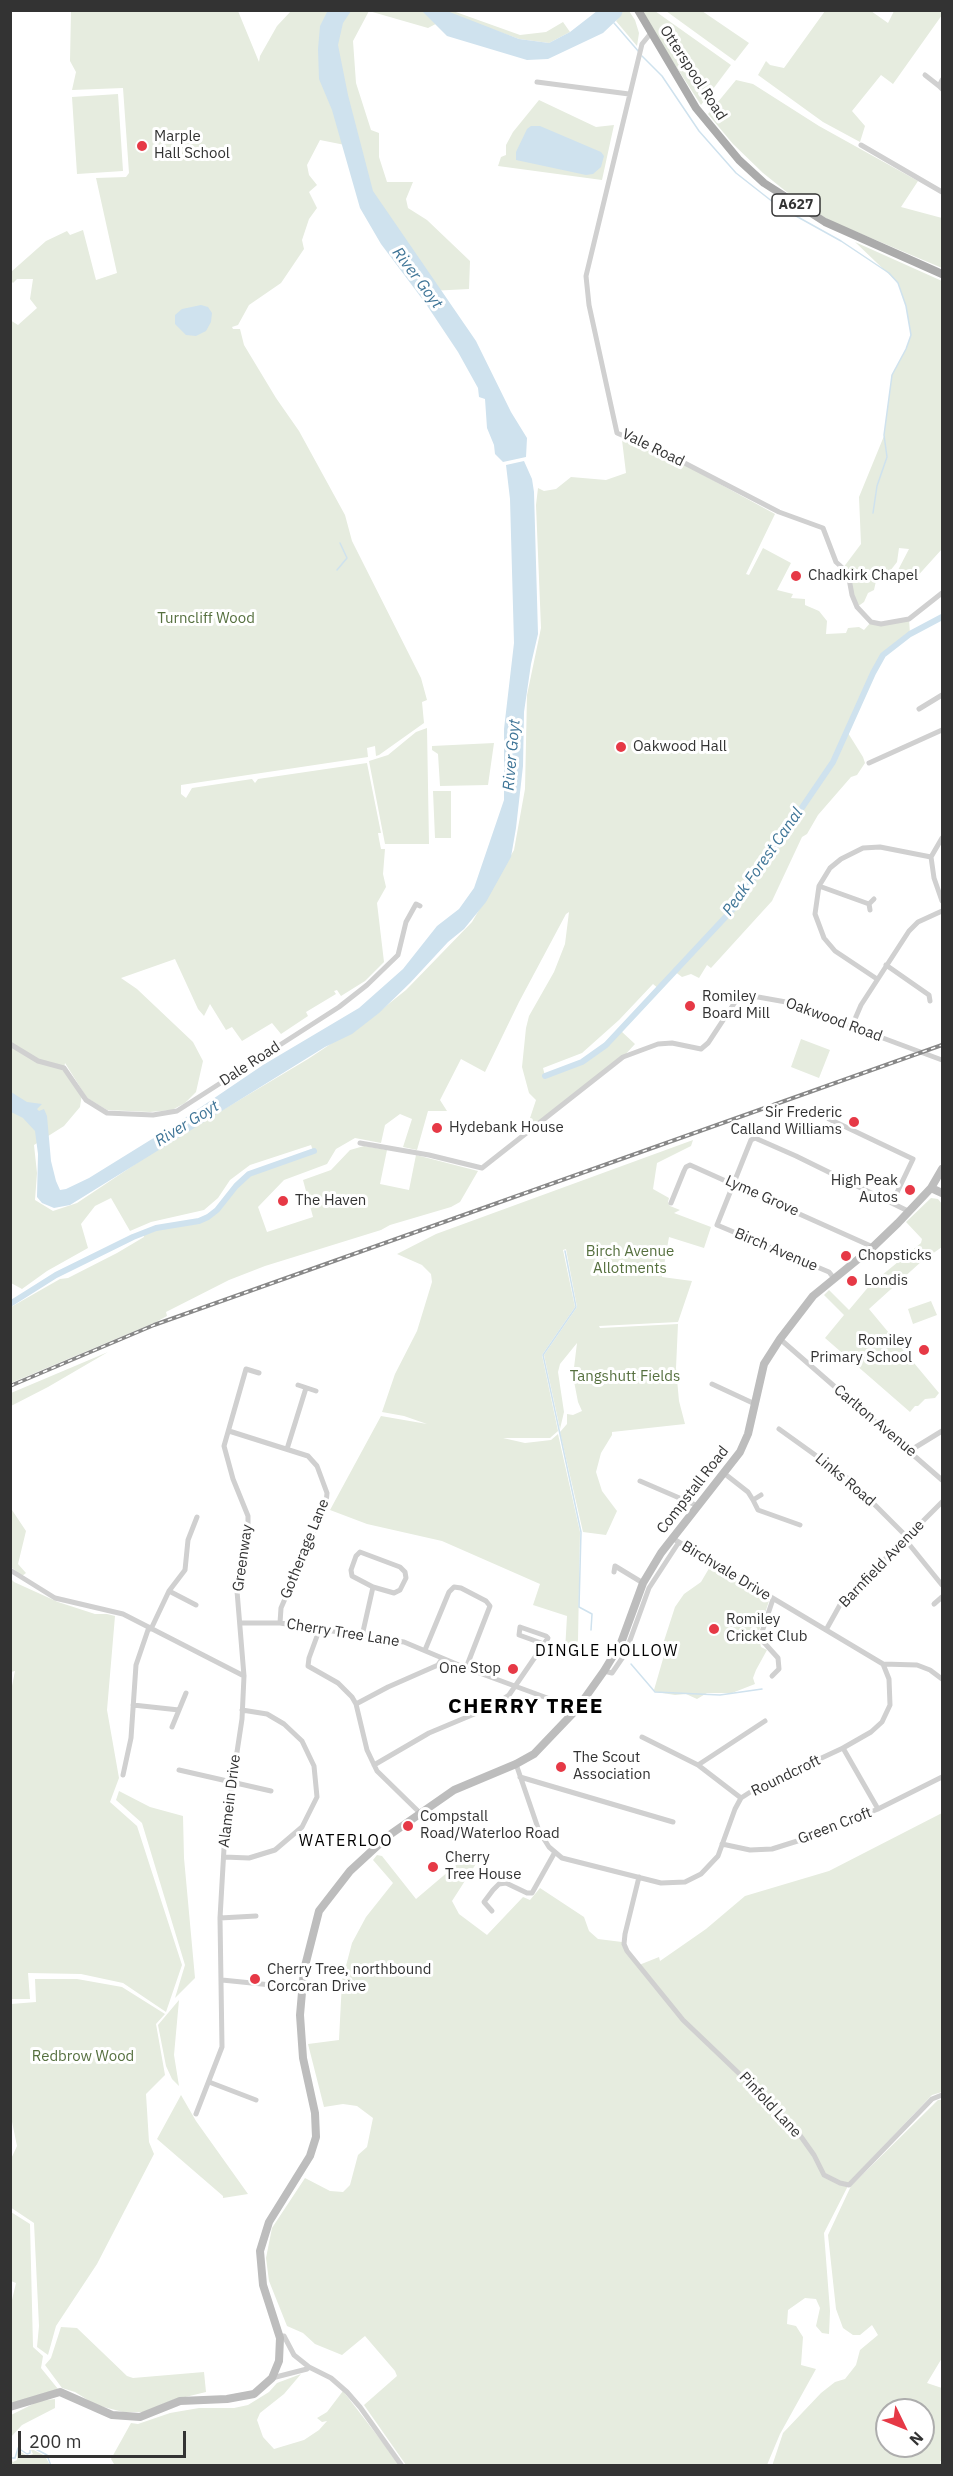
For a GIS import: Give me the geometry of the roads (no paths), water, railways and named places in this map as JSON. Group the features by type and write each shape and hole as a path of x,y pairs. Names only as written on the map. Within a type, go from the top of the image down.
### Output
{"main road":[{"name":"Otterspool Road","path":"638,10 696,108 739,160 764,183 825,222 942,274"},
{"name":"Compstall Road","path":"272,2378 279,2361 279,2336 263,2285 260,2251 270,2222 310,2156 316,2138 317,2126 303,2058 300,2015 301,1988 319,1911 364,1857 419,1812 454,1790 534,1754 577,1709 621,1643 643,1583 740,1452 748,1434 764,1364 780,1339 808,1302 833,1277 873,1247 931,1188 942,1169"},
{"path":"931,1188 942,1193"},
{"path":"10,2407 60,2392 112,2415 140,2417 180,2401 227,2399 254,2394 272,2378"}],"street":[{"name":"Vale Road","path":"651,33 642,44 586,276 589,305 617,433 673,457 778,512 823,528 836,561 848,573 857,607 871,622 888,623 909,619 942,593"},
{"path":"925,75 940,88 942,80"},
{"path":"537,82 629,94"},
{"path":"861,145 942,192"},
{"path":"919,709 942,696"},
{"path":"870,762 942,730"},
{"path":"942,838 931,857 934,878 942,901"},
{"path":"878,979 835,951 824,938 816,914 815,902 819,886 835,864 847,855 863,848 880,847 931,857"},
{"path":"819,886 871,904"},
{"name":"Dale Road","path":"10,1044 38,1061 64,1068 86,1100 107,1113 153,1115 177,1111 339,1008 367,985 398,955 406,922 417,904 420,906"},
{"path":"852,1026 861,1005 909,931 918,922 942,911"},
{"path":"886,965 931,997"},
{"name":"Oakwood Road","path":"360,1143 429,1155 482,1168 623,1057 658,1044 672,1043 701,1049 708,1043 735,1002 745,997 786,1002 942,1060"},
{"path":"829,1119 913,1159 892,1203"},
{"path":"733,1183 751,1140 755,1138 908,1211"},
{"name":"Lyme Grove","path":"671,1203 686,1167 690,1165 873,1247"},
{"name":"Birch Avenue","path":"733,1183 717,1225 829,1272 833,1277"},
{"name":"Carlton Avenue","path":"780,1339 942,1480"},
{"name":"Greenway","path":"241,1623 237,1591 248,1539 248,1516 233,1479 224,1446 246,1369 259,1372"},
{"path":"712,1384 755,1404"},
{"path":"298,1385 315,1391"},
{"path":"287,1449 306,1388"},
{"name":"Links Road","path":"779,1429 850,1480 905,1537 942,1585"},
{"name":"Gotherage Lane","path":"228,1431 287,1449 312,1460 321,1474 327,1493 326,1504 319,1522 281,1608 280,1623"},
{"path":"910,1450 942,1431"},
{"path":"724,1474 748,1492 758,1510 800,1525"},
{"path":"640,1481 698,1506"},
{"path":"753,1500 761,1495"},
{"name":"Barnfield Avenue","path":"826,1630 841,1604 942,1502"},
{"path":"123,1775 131,1738 136,1665 150,1628 169,1591 185,1570 188,1540 197,1517"},
{"name":"Birchvale Drive","path":"675,1540 883,1664 908,1665 930,1670 942,1679"},
{"name":"Compstall Road","path":"604,1671 612,1673 625,1654 649,1588 675,1540"},
{"path":"360,1552 400,1566 405,1572 406,1578 400,1590 394,1593 373,1587 352,1576 351,1570 360,1552"},
{"path":"612,1567 643,1583"},
{"path":"10,1570 55,1598 123,1614 244,1676"},
{"path":"362,1636 373,1587"},
{"path":"425,1650 449,1592 454,1587 461,1588 486,1601 490,1606 465,1668"},
{"path":"169,1591 196,1605"},
{"path":"934,1604 942,1597"},
{"path":"772,1599 760,1638 778,1658 779,1669 772,1676"},
{"name":"Cherry Tree Lane","path":"241,1623 280,1623 404,1642 465,1668 577,1709"},
{"name":"Alamein Drive","path":"196,2114 222,2047 220,1918 231,1782 242,1710 244,1676 241,1623"},
{"path":"374,1765 429,1733 492,1707 516,1687 548,1638 520,1627 519,1635 544,1644"},
{"path":"320,1628 308,1666 338,1683 352,1697 356,1704 367,1750 374,1765 381,1776 419,1812"},
{"path":"356,1704 438,1665 442,1659"},
{"name":"Roundcroft","path":"555,1852 562,1858 575,1862 667,1884 690,1880 710,1866 717,1857 741,1798 755,1789 843,1748 871,1732 887,1715 890,1705 890,1688 888,1671 883,1664"},
{"path":"172,1726 186,1693"},
{"path":"133,1706 179,1710"},
{"path":"224,1857 249,1858 275,1850 302,1827 316,1797 314,1766 302,1741 284,1724 267,1714 242,1710"},
{"path":"698,1765 765,1721"},
{"path":"642,1737 698,1765 741,1798"},
{"path":"843,1748 878,1809"},
{"path":"492,1911 484,1902 499,1884 506,1883 532,1893 555,1852 539,1831 516,1764"},
{"path":"179,1770 271,1791"},
{"path":"520,1777 673,1822"},
{"name":"Green Croft","path":"722,1844 750,1850 772,1849 807,1838 878,1809 942,1777"},
{"name":"Pinfold Lane","path":"639,1877 625,1934 624,1944 627,1952 683,2020 792,2124 824,2175 836,2182 849,2185 932,2099 942,2095"},
{"path":"220,1918 256,1916"},
{"path":"222,1980 301,1988"},
{"path":"209,2082 256,2100"},
{"path":"279,2336 284,2336 294,2355 309,2367 331,2378 347,2392 402,2466"},
{"path":"272,2378 307,2370 309,2367"}],"water":[{"name":"River Goyt","path":"328,10 351,11 343,23 338,45 348,95 373,191 476,341 511,412 527,438 526,457 503,462 495,454 487,428 485,399 479,397 478,388 458,352 426,304 381,244 360,208 332,110 319,79 320,26"},
{"path":"422,11 447,11 519,39 549,43 570,32 597,11 623,11 621,16 603,33 548,59 527,60 447,36"},
{"path":"531,126 540,126 601,152 604,156 601,167 593,174 586,175 516,160 516,152 527,129"},
{"path":"201,305 208,307 212,313 211,322 206,331 196,336 186,335 175,324 175,315 182,309"},
{"name":"River Goyt","path":"524,461 532,479 534,492 538,634 524,712 523,766 511,857 486,902 464,929 448,942 410,983 379,1013 352,1034 325,1047 70,1205 54,1208 42,1203 37,1197 38,1154 35,1131 23,1118 11,1112 11,1092 27,1102 42,1104 37,1109 39,1111 44,1109 47,1116 51,1161 56,1181 60,1190 66,1189 89,1178 173,1126 263,1065 359,1008 403,969 437,926 459,909 474,888 504,800 504,729 514,643 510,499 506,465"}],"waterway":[{"path":"614,23 639,52"},
{"path":"642,56 662,76 699,131 736,173 778,206 841,241 889,273 898,283 906,306 911,335 892,375 884,435 887,457 877,486 873,513"},
{"path":"337,570 347,558 340,543"},
{"name":"Peak Forest Canal","path":"545,1076 582,1062 606,1045 733,909 833,762 883,655 910,634 942,617"},
{"name":"Peak Forest Canal","path":"10,1304 56,1275 133,1237 156,1228 199,1221 208,1217 249,1174 314,1151"},
{"path":"565,1251 576,1307 543,1355 581,1532 579,1607 592,1614 591,1630"},
{"path":"631,1664 655,1692 720,1695 762,1689"},
{"path":"10,2458 15,2458 18,2448 27,2454 30,2453 30,2446 47,2455 51,2466"}],"railway":[{"path":"10,1386 154,1325 942,1045"}],"place":[{"name":"Marple Hall School","path":"142,146"},
{"name":"Chadkirk Chapel","path":"796,576"},
{"name":"Oakwood Hall","path":"621,747"},
{"name":"Romiley Board Mill","path":"690,1006"},
{"name":"Sir Frederic Calland Williams","path":"854,1122"},
{"name":"Hydebank House","path":"437,1128"},
{"name":"High Peak Autos","path":"910,1190"},
{"name":"The Haven","path":"283,1201"},
{"name":"Chopsticks","path":"846,1256"},
{"name":"Londis","path":"852,1281"},
{"name":"Romiley Primary School","path":"924,1350"},
{"name":"Romiley Cricket Club","path":"714,1629"},
{"name":"One Stop","path":"513,1669"},
{"name":"The Scout Association","path":"561,1767"},
{"name":"Compstall Road/Waterloo Road","path":"408,1826"},
{"name":"Cherry Tree House","path":"433,1867"},
{"name":"Cherry Tree, northbound Corcoran Drive","path":"255,1979"}],"district":[{"name":"DINGLE HOLLOW","path":"607,1651"},
{"name":"CHERRY TREE","path":"526,1707"},
{"name":"WATERLOO","path":"346,1841"}],"park label":[{"name":"Turncliff Wood","path":"206,619"},
{"name":"Birch Avenue Allotments","path":"630,1260"},
{"name":"Tangshutt Fields","path":"625,1377"},
{"name":"Redbrow Wood","path":"83,2057"}]}
